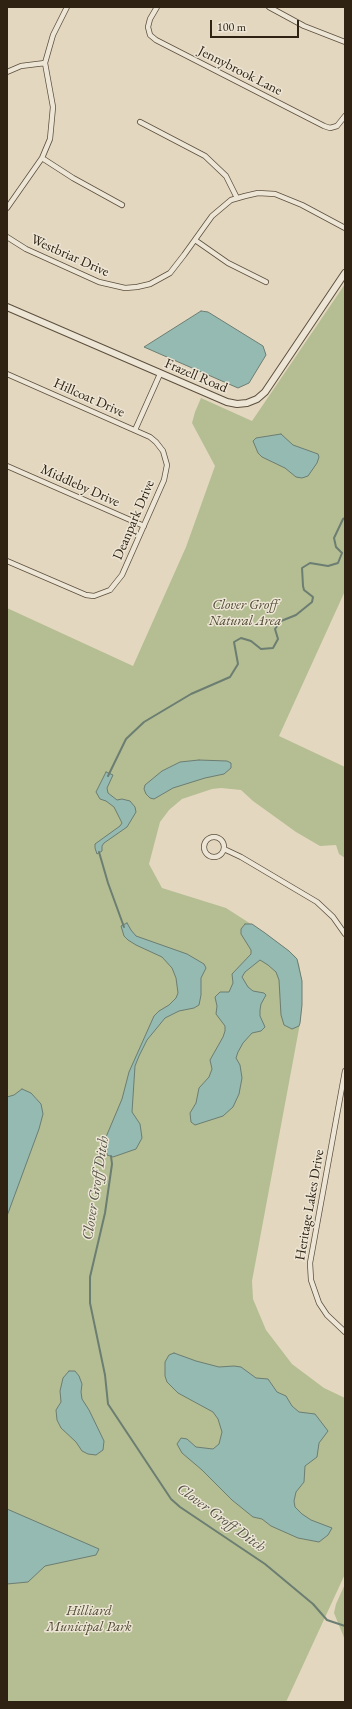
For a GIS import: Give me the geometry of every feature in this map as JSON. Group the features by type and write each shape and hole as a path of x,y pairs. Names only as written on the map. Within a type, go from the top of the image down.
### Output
{"street":[{"path":"7,208 42,158 50,139 52,108 45,63 53,35 66,7"},
{"name":"Jennybrook Lane","path":"157,7 150,19 148,27 150,35 156,40 324,126 330,128 337,126 345,116"},
{"path":"270,7 304,26 345,42"},
{"path":"7,72 21,66 45,63"},
{"path":"140,122 205,156 226,176 237,198"},
{"path":"42,158 73,178 122,205"},
{"name":"Westbriar Drive","path":"7,237 26,249 99,282 125,288 137,287 161,279 170,273 212,216 225,204 237,198 258,193 275,194 296,202 345,228"},
{"path":"195,240 228,263 266,282"},
{"name":"Frazell Road","path":"7,307 226,402 237,404 247,403 257,399 266,392 345,273"},
{"name":"Hillcoat Drive","path":"7,374 150,437 160,447"},
{"path":"135,430 160,374"},
{"name":"Deanpark Drive","path":"7,561 77,593 94,596 103,594 110,590 122,575 166,473 166,459 160,447"},
{"name":"Middleby Drive","path":"7,466 144,526"},
{"path":"215,837 222,841 224,849 221,854 212,856 205,851 205,845 210,838 215,837"},
{"path":"224,849 241,857 317,902 333,917 345,934"},
{"name":"Heritage Lakes Drive","path":"345,1071 310,1264 311,1280 319,1303 327,1315 345,1332"}],"green space":[{"path":"345,284 345,591 279,736 345,767 345,858 339,854 336,845 320,846 296,832 253,801 241,790 221,788 212,789 182,799 169,810 160,822 149,864 162,888 226,908 265,933 289,951 296,957 299,964 302,981 301,1018 252,1281 253,1299 266,1330 292,1364 324,1388 345,1398 345,1574 286,1702 7,1702 7,608 133,666 186,547 215,466 192,423 201,398 252,421"},
{"path":"345,1584 345,1640 334,1613 336,1604"}],"water":[{"path":"201,311 208,312 263,346 266,355 249,383 238,388 144,347"},
{"path":"281,434 293,445 318,454 319,457 317,463 308,476 302,478 296,477 285,468 262,457 258,453 253,441 256,438"},
{"path":"199,760 227,761 231,763 231,768 224,774 173,788 154,799 150,798 146,794 144,789 145,785 162,771 180,762"},
{"path":"106,772 113,775 107,788 108,793 117,800 122,799 130,801 135,807 136,812 127,827 104,843 102,846 102,851 97,854 95,844 122,823 114,807 106,801 100,799 96,792"},
{"path":"127,923 136,936 187,954 204,964 206,968 201,978 201,995 199,1005 194,1008 179,1011 165,1018 147,1040 139,1056 135,1066 132,1112 140,1124 142,1138 136,1149 113,1157 107,1155 106,1137 122,1099 129,1072 154,1016 169,1005 176,998 178,993 176,978 172,968 162,957 136,945 124,936 121,926"},
{"path":"245,924 252,924 289,951 297,959 302,981 300,1023 299,1026 292,1029 284,1025 281,1015 279,980 276,972 260,960 245,972 242,977 248,987 253,991 264,993 266,995 261,1004 260,1010 260,1016 265,1027 261,1031 252,1033 243,1043 238,1052 236,1058 240,1065 242,1078 239,1094 233,1107 223,1116 195,1125 191,1122 190,1113 196,1103 199,1088 209,1077 212,1069 210,1060 225,1031 225,1026 216,1014 217,1006 215,997 220,992 229,992 233,983 232,974 251,954 251,950 241,934 241,929"},
{"path":"22,1089 31,1093 41,1104 43,1114 39,1129 7,1216 7,1097 14,1095"},
{"path":"174,1353 219,1367 241,1367 256,1378 268,1379 277,1392 286,1396 292,1406 299,1412 315,1414 328,1431 319,1443 317,1457 305,1466 304,1482 296,1492 294,1501 295,1507 302,1514 311,1520 332,1528 328,1535 319,1542 298,1538 271,1526 262,1519 253,1517 232,1500 202,1470 182,1453 177,1444 181,1438 187,1439 196,1447 213,1449 219,1444 222,1432 218,1419 213,1412 178,1393 167,1382 165,1376 165,1362 169,1355"},
{"path":"69,1371 75,1371 79,1376 82,1384 82,1399 104,1441 103,1450 96,1455 88,1454 82,1451 76,1442 61,1428 57,1420 56,1410 61,1402 60,1391 63,1378"},
{"path":"7,1509 99,1549 96,1555 45,1566 28,1582 7,1584"}],"waterway":[{"path":"108,776 126,739 144,722 191,694 230,677 238,664 234,642 241,638 251,641 261,649 273,648 278,639 275,629 281,621 296,615 312,602 313,597 304,590 302,568 310,563 328,566 338,563 342,553 336,547 334,538 343,519 345,518"},
{"name":"Clover Groff Ditch","path":"99,852 108,883 124,927"},
{"name":"Clover Groff Ditch","path":"111,1156 112,1164 105,1213 90,1277 90,1303 105,1375 108,1404 171,1499 180,1507 265,1564 313,1604 327,1620 345,1626"}],"park label":[{"name":"Clover Groff Natural Area","path":"245,614"},
{"name":"Hilliard Municipal Park","path":"89,1620"}]}
